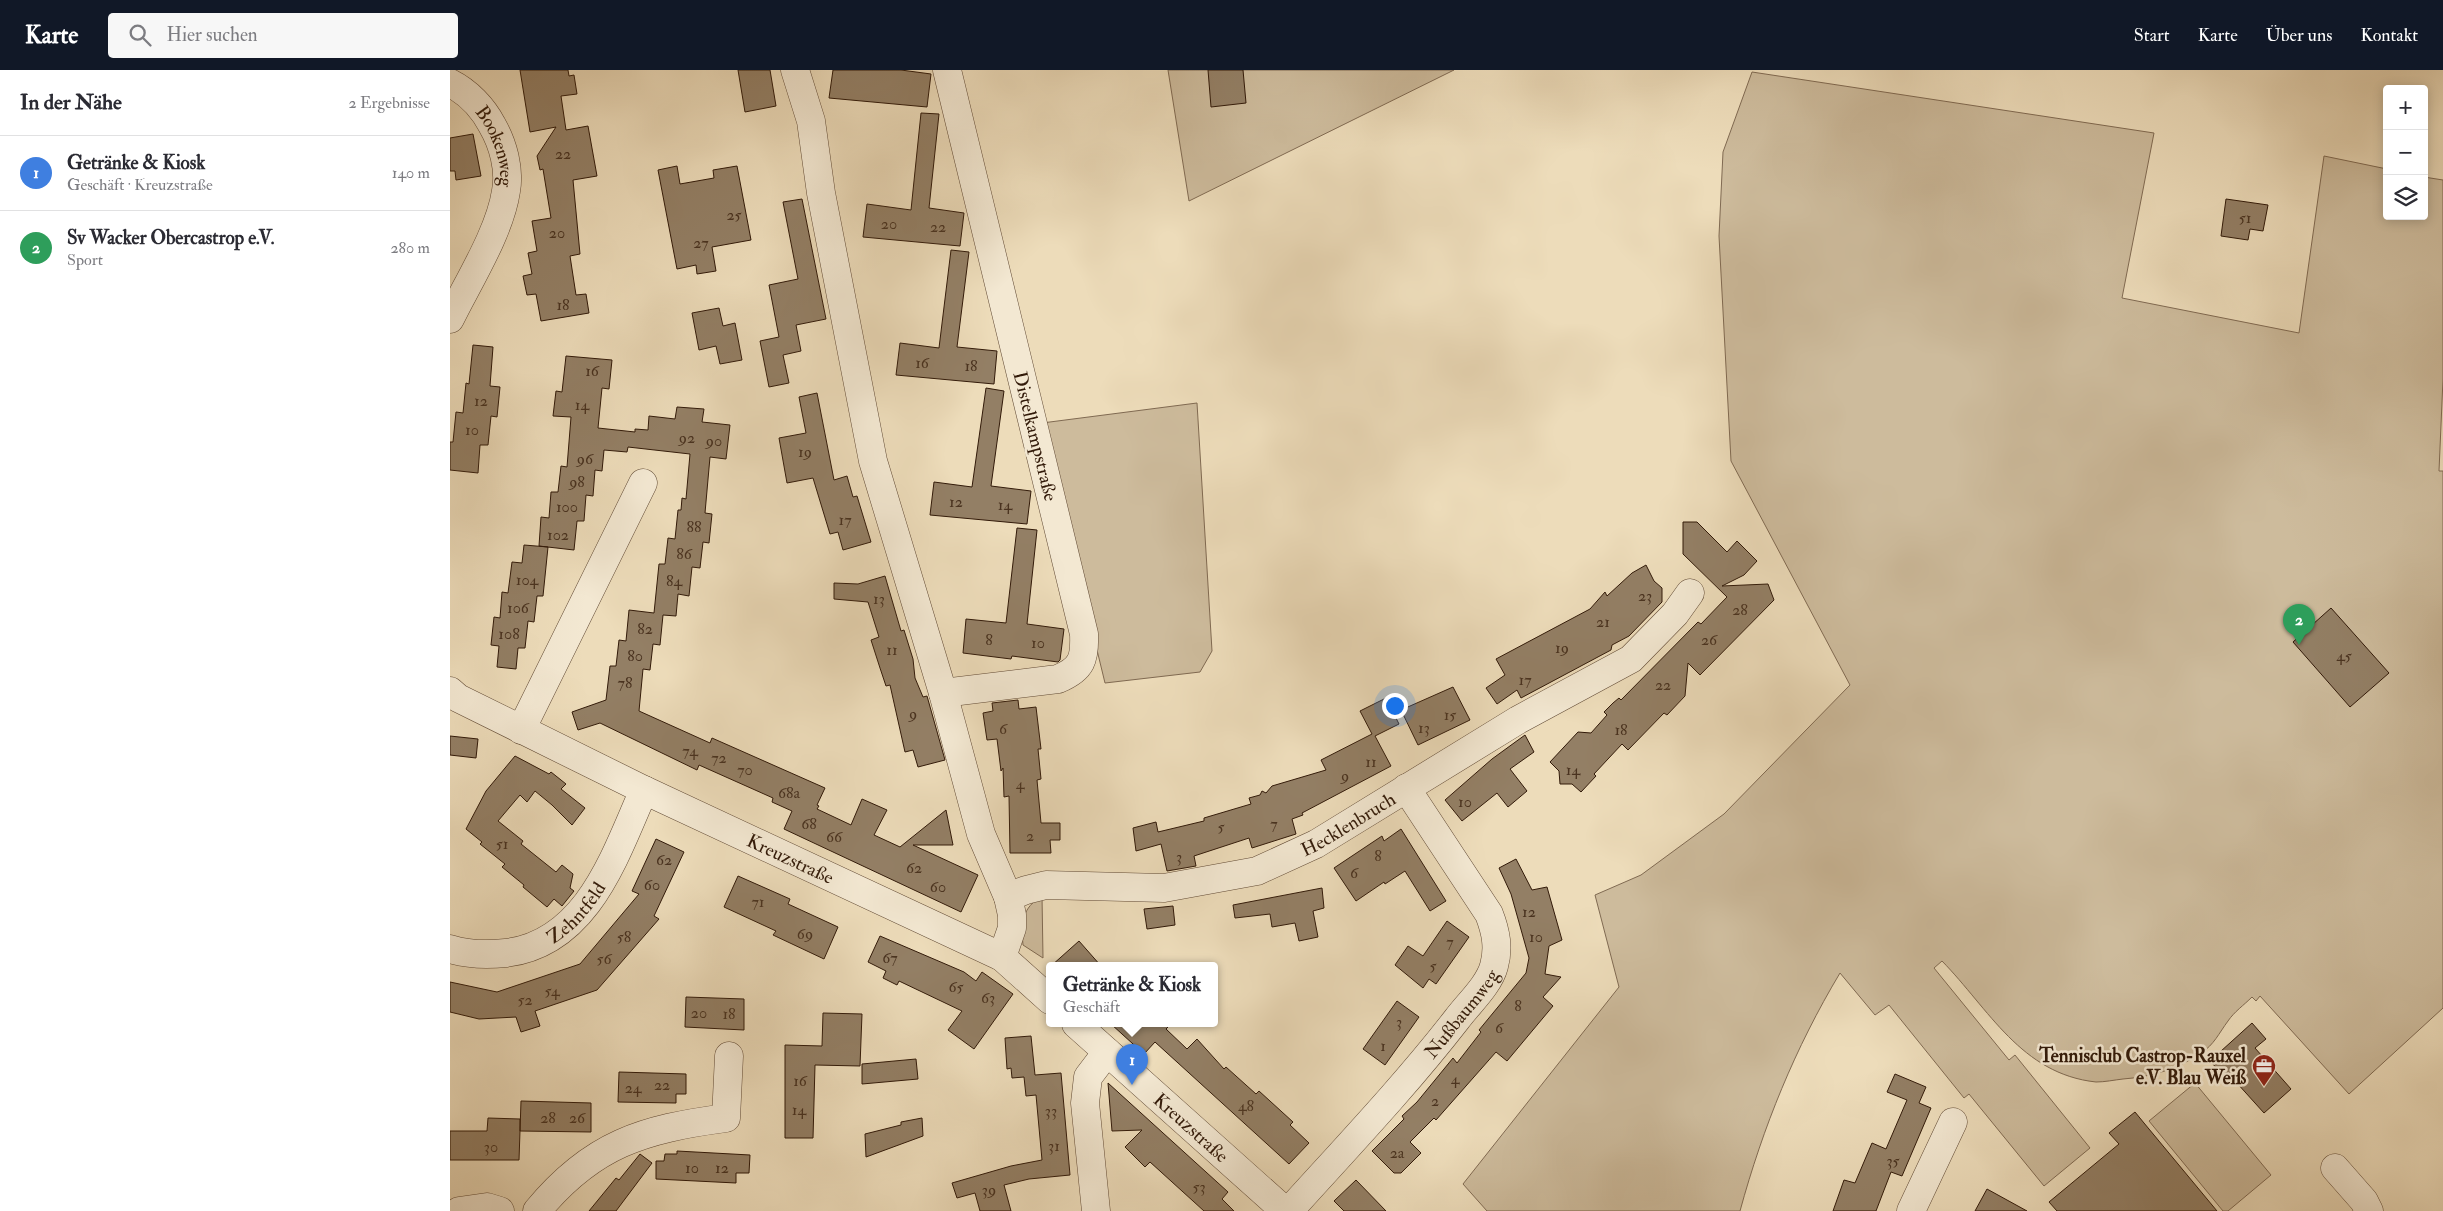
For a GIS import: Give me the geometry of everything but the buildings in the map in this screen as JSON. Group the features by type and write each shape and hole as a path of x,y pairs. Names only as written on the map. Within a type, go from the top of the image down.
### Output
{"street":[{"path":"795,70 811,121 822,193 873,461 943,693 981,834 1008,897 1012,915 1012,928 1002,957"},
{"name":"Distelkampstraße","path":"943,693 1058,678 1072,673 1081,662 1084,649 1084,634 947,70"},
{"name":"Bookenweg","path":"450,83 460,88 485,111 504,154 507,172 507,190 499,216 452,310"},
{"path":"521,730 643,484"},
{"name":"Hecklenbruch","path":"1008,897 1046,885 1164,888 1256,870 1316,844 1518,720 1631,659 1675,614 1690,594"},
{"name":"Kreuzstraße","path":"450,691 458,698 644,790 1002,957 1046,996"},
{"name":"Nußbaumweg","path":"1289,1211 1427,1058 1486,982 1494,967 1497,949 1496,932 1489,914 1406,788"},
{"name":"Zehntfeld","path":"450,949 465,954 489,955 520,951 549,940 577,917 600,886 644,790"},
{"name":"Kreuzstraße","path":"1079,1027 1285,1211"},
{"path":"1096,1211 1085,1103 1088,1077 1107,1052"},
{"path":"537,1211 558,1186 580,1167 618,1144 641,1134 681,1124 726,1118 728,1056"},
{"path":"1911,1211 1953,1122"},
{"path":"2336,1168 2364,1201 2369,1211"},
{"path":"459,1211 487,1207 500,1211"}],"shaded area":[{"path":"1168,70 1454,70 1189,201"},
{"path":"1752,72 2154,133 2122,298 2299,333 2324,156 2383,168 2383,220 2428,220 2428,178 2443,180 2443,379 2439,471 2443,471 2443,1008 2349,1094 2260,996 2256,1001 2252,997 2230,1018 2206,1050 2174,1068 2144,1076 2103,1082 2070,1076 2047,1066 2027,1053 2008,1037 1942,961 1934,968 2009,1060 2015,1055 2090,1148 2044,1186 1969,1094 1964,1098 1889,1005 1875,1015 1840,973 1809,1030 1782,1089 1759,1149 1740,1211 1487,1211 1463,1184 1619,987 1595,895 1641,875 1724,814 1850,685 1731,461 1719,236 1723,152"},
{"path":"1197,403 1212,651 1200,672 1105,683 1042,423"},
{"path":"1042,896 1043,958 1023,945 1022,937 1024,916 1030,905"},
{"path":"2195,1083 2271,1175 2228,1211 2223,1211 2149,1121"}],"place":[{"name":"Sv Wacker Obercastrop e.V.","path":"2299,645"},
{"name":"Getränke & Kiosk","path":"1132,1085"},
{"name":"Tennisclub Castrop-Rauxel e.V. Blau Weiß","path":"2264,1087"}]}
